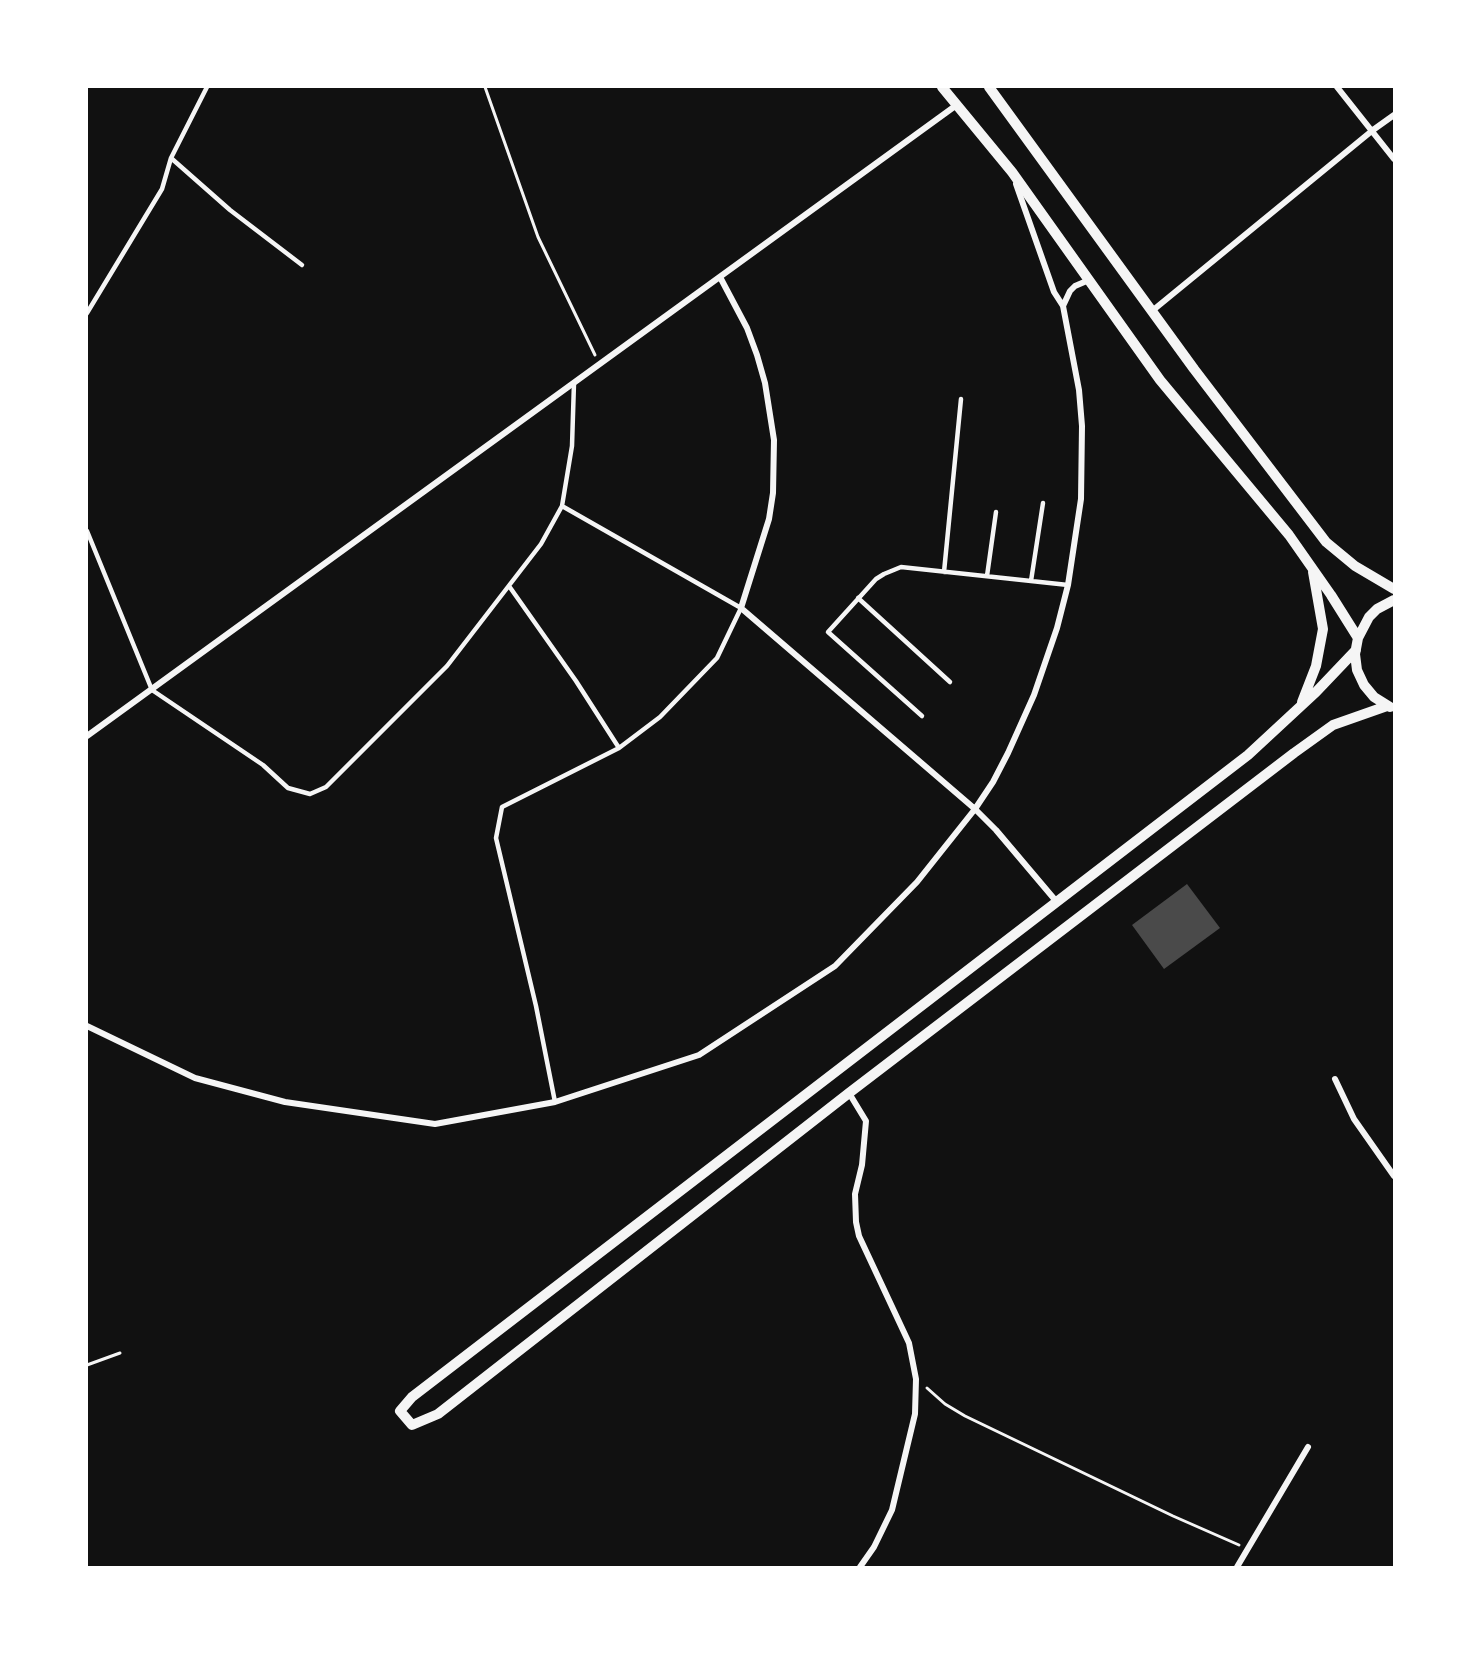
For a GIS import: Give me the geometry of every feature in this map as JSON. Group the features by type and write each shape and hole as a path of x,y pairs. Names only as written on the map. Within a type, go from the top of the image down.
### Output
{"street":[{"path":"942,87 1012,172 1160,380 1289,535 1331,595 1357,644 1358,670 1364,685 1374,697 1391,707"},
{"path":"1337,87 1394,159"},
{"path":"994,89 1152,311 1326,542 1355,566 1394,589"},
{"path":"87,736 958,105"},
{"path":"1152,311 1394,115"},
{"path":"87,1026 195,1078 285,1102 435,1124 555,1102 699,1055 835,966 917,882 975,809 993,782 1034,695 1057,628 1068,585 1078,531 1081,499 1082,426 1079,390 1063,306 1054,292 1012,172"},
{"path":"720,277 747,328 757,355 765,383 774,440 774,484 769,519 741,608 975,809 996,830 1056,901"},
{"path":"1063,306 1075,286 1089,280"},
{"path":"1301,706 1316,666 1323,629 1312,568"},
{"path":"1391,707 1333,725 1294,753 849,1093 438,1414 412,1425 400,1411 412,1397 1248,755 1301,706 1357,644 1369,617 1377,609 1394,600"},
{"path":"1335,1080 1354,1119 1394,1174"},
{"path":"849,1093 866,1121 862,1166 855,1194 859,1236 909,1343 916,1379 915,1414 892,1510 874,1547 860,1567"},
{"path":"1237,1567 1308,1447"}],"lane":[{"path":"87,313 158,196 171,158 207,87"},
{"path":"171,158 230,210 302,265"},
{"path":"87,531 152,690 263,765 288,788 310,794 326,787 447,666 542,544 562,506 572,446 574,383"},
{"path":"944,572 961,399"},
{"path":"1030,581 1042,503"},
{"path":"555,1102 536,1006 496,838 502,807 619,748 660,717 717,658 741,608 562,506"},
{"path":"987,576 996,512"},
{"path":"922,716 828,632 876,579 901,567 1068,585"},
{"path":"509,586 576,681 619,748"},
{"path":"858,598 950,682"}],"path":[{"path":"485,87 538,237 599,365"},
{"path":"87,1365 120,1353"},
{"path":"916,1379 955,1411 1173,1516 1249,1549"}],"building":[{"path":"1187,884 1220,928 1164,969 1132,925"}]}
